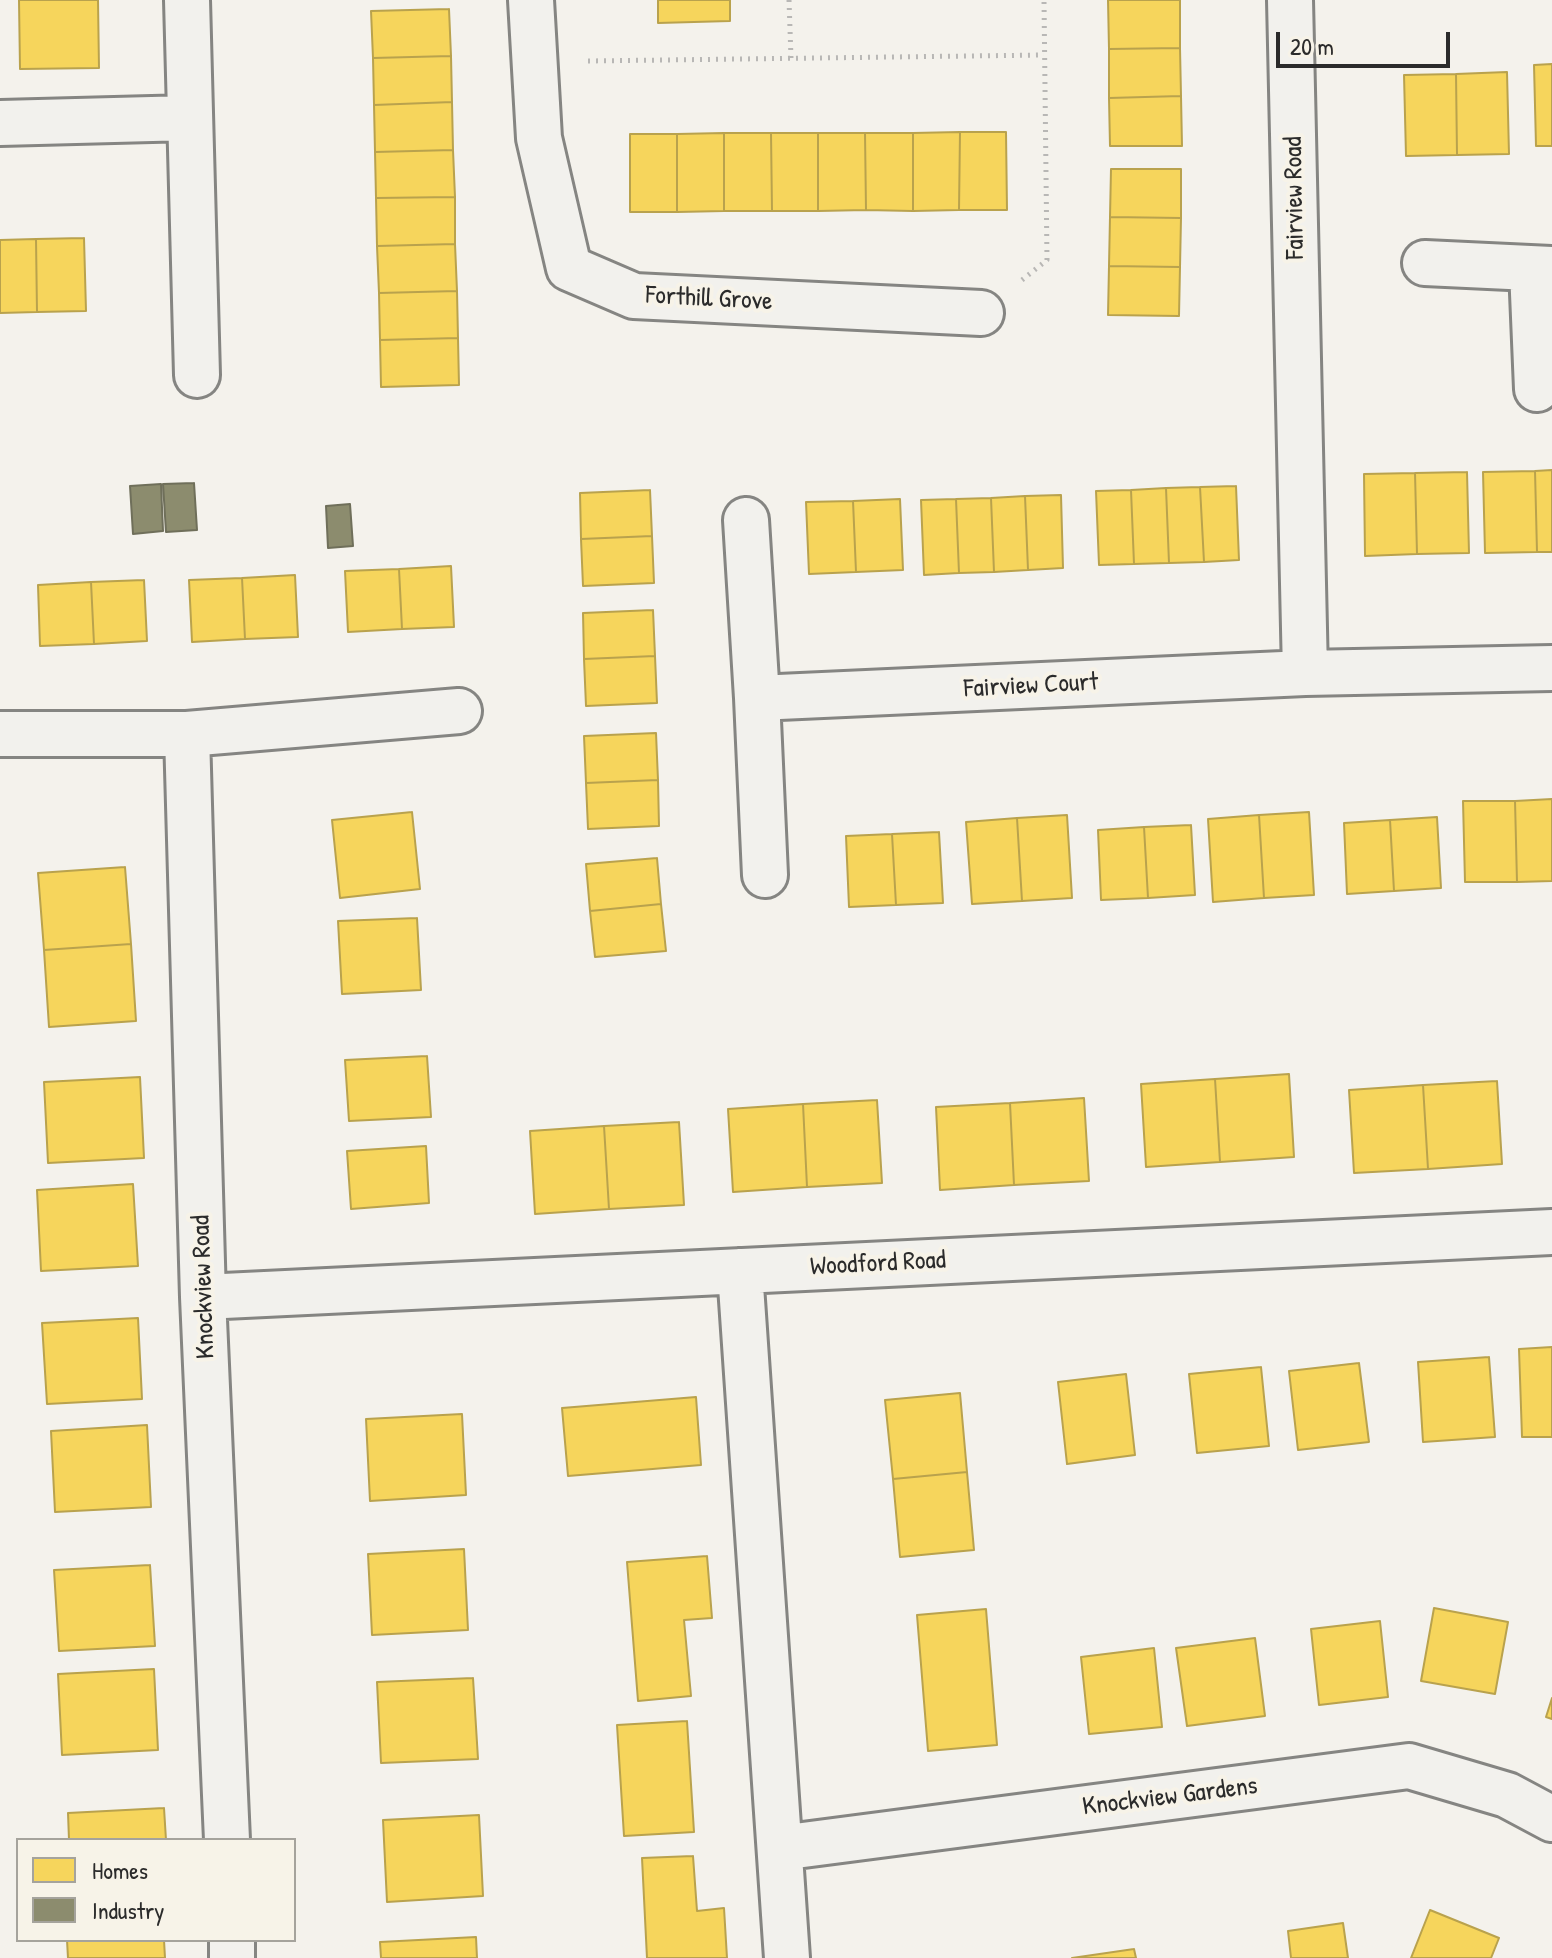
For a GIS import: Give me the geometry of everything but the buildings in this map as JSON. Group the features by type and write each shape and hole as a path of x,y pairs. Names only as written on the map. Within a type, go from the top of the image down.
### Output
{"street":[{"path":"187,0 197,375"},
{"name":"Forthill Grove","path":"531,0 539,138 569,268 634,296 981,313"},
{"name":"Fairview Road","path":"1290,0 1305,673"},
{"path":"0,123 190,118"},
{"path":"1425,263 1542,269 1537,389"},
{"path":"746,520 765,875"},
{"name":"Fairview Court","path":"757,698 1305,673 1552,668"},
{"path":"0,734 187,734 459,711"},
{"name":"Knockview Road","path":"187,734 203,1297 227,1838"},
{"name":"Woodford Road","path":"203,1297 1552,1232"},
{"path":"740,1271 787,1958"},
{"name":"Knockview Gardens","path":"780,1848 1409,1766 1507,1795 1552,1819"}],"path":[{"path":"789,0 791,58"},
{"path":"981,313 1047,260 1044,0"},
{"path":"535,62 1044,55"}]}
